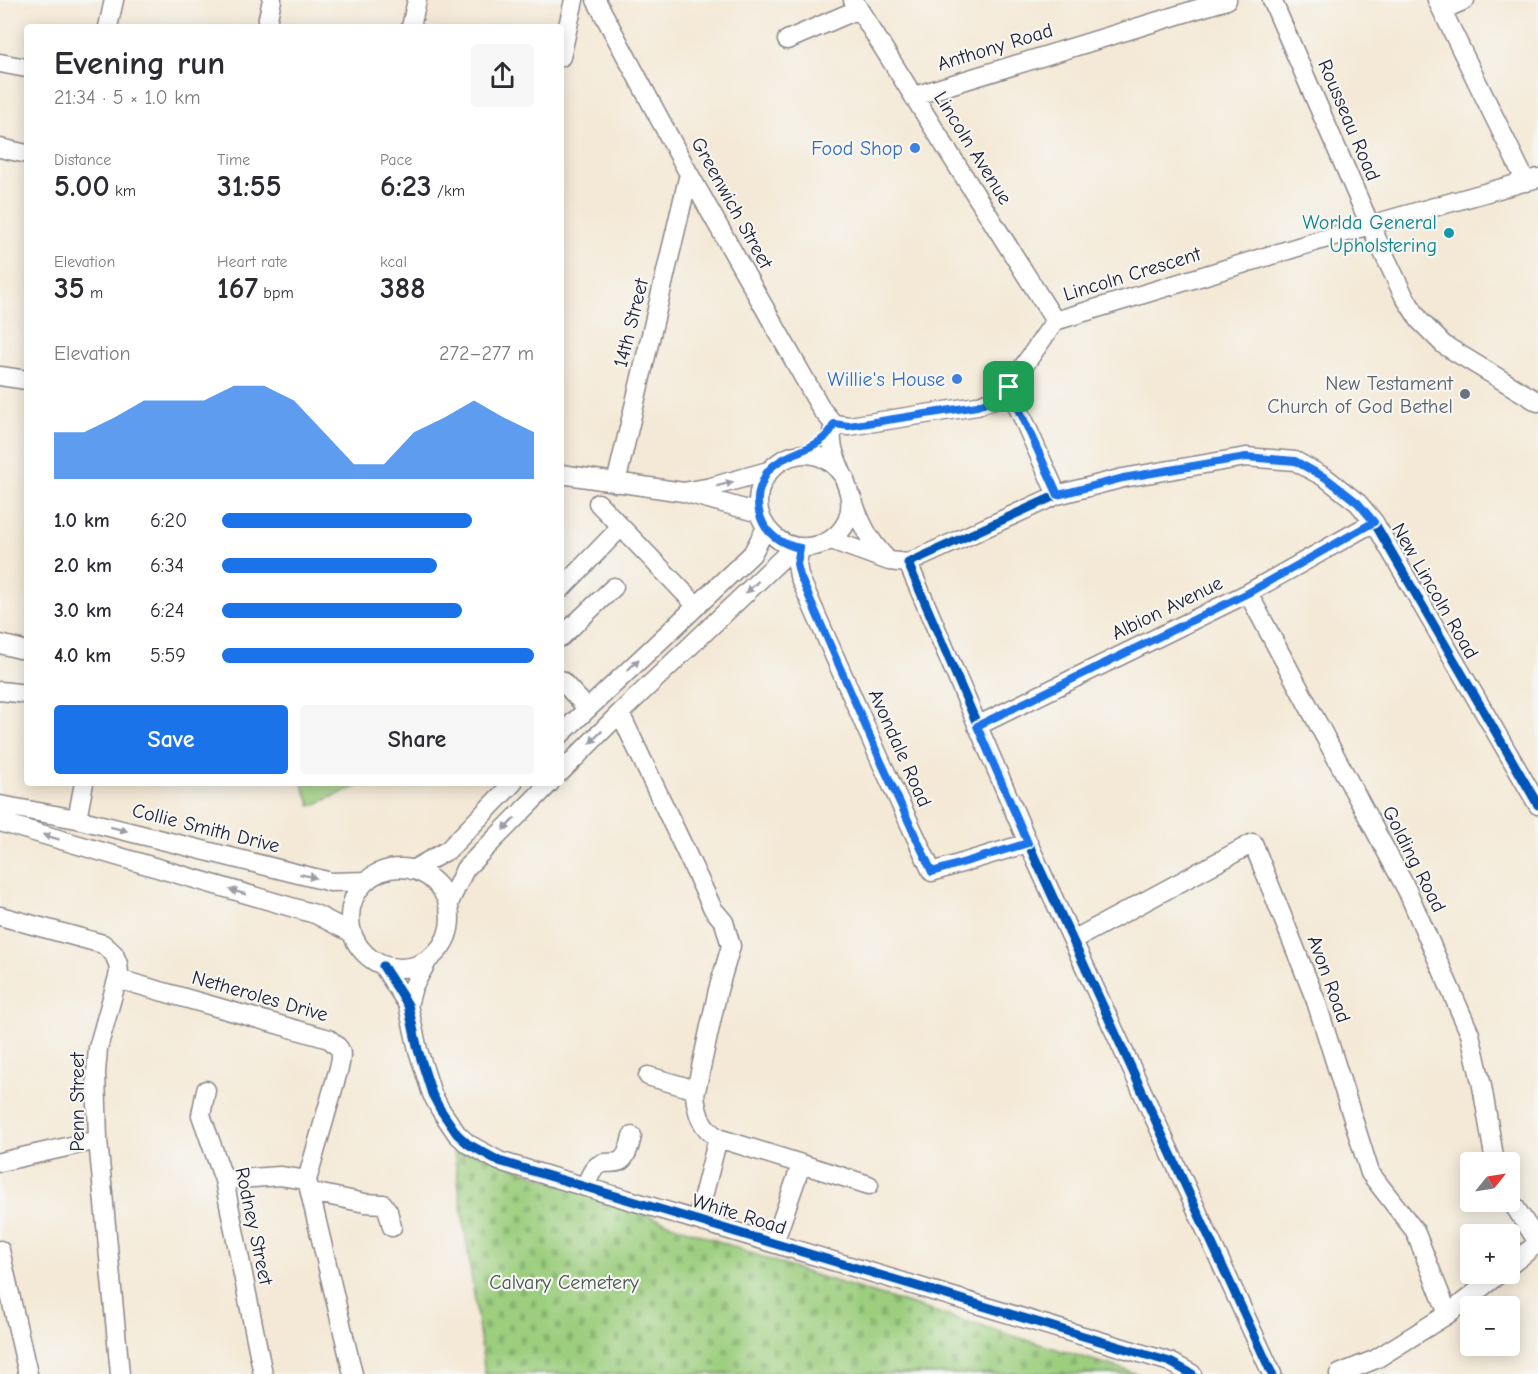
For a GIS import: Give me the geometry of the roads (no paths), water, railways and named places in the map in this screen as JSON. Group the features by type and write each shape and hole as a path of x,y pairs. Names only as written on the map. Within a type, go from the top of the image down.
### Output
{"street":[{"path":"109,24 114,0"},
{"path":"267,24 272,0"},
{"path":"412,24 417,0"},
{"path":"564,43 573,0"},
{"name":"Greenwich Street","path":"596,0 689,174 833,427"},
{"name":"Anthony Road","path":"914,96 1227,0"},
{"name":"Rousseau Road","path":"1272,0 1370,225 1404,296 1420,321 1444,345 1538,402"},
{"path":"1465,0 1440,5 1532,180"},
{"path":"787,40 856,4"},
{"name":"Lincoln Avenue","path":"856,4 1055,321"},
{"path":"0,63 24,68"},
{"path":"0,148 24,153"},
{"name":"14th Street","path":"616,483 689,174"},
{"name":"Lincoln Crescent","path":"833,427 977,406 994,399 1009,387 1055,321 1370,225 1532,180"},
{"path":"0,376 24,380"},
{"path":"1009,387 1058,495"},
{"path":"683,492 711,488 768,471 783,459 800,452 833,427 838,464 859,520 866,534 889,561"},
{"path":"564,474 683,492 762,520 778,540 797,547 816,546 831,540 847,520 850,507 847,486 833,464 818,456 800,454 783,459"},
{"name":"New Lincoln Road","path":"908,563 1058,495 1123,478 1246,457 1295,461 1326,478 1358,503 1374,522 1538,805"},
{"path":"564,731 752,554 762,520 758,491 768,471"},
{"path":"598,503 697,606"},
{"name":"Albion Avenue","path":"977,726 1248,593 1374,522"},
{"path":"564,586 621,527"},
{"path":"831,540 889,561 908,563 1028,843 1272,1374"},
{"path":"564,769 620,713 797,547"},
{"name":"Avondale Road","path":"797,547 800,576 932,872 1028,843"},
{"path":"564,634 614,587"},
{"name":"Golding Road","path":"1248,593 1407,890 1470,1034 1493,1152"},
{"path":"0,644 20,649"},
{"path":"564,683 587,708"},
{"path":"0,692 24,694"},
{"path":"620,713 713,909 724,922 731,946 718,990 696,1090 696,1110 700,1120 707,1131 718,1138 868,1185"},
{"path":"78,819 84,786"},
{"path":"412,870 448,850 510,786"},
{"path":"448,904 465,869 547,786"},
{"name":"Collie Smith Drive","path":"0,805 78,819 331,882 366,881"},
{"path":"0,822 315,914 352,933"},
{"name":"Avon Road","path":"1074,940 1253,843 1316,1001 1370,1173 1414,1231 1448,1314"},
{"path":"399,868 412,870 427,877 440,889 448,904 450,917 446,935 437,952 428,960 399,969 383,966 359,947 352,933 350,911 359,889 366,881 376,874 399,868"},
{"path":"0,916 103,944 114,954 118,964 118,979"},
{"path":"408,1005 413,987 428,960"},
{"name":"White Road","path":"383,966 408,1005 418,1050 432,1094 457,1134 468,1144 498,1161 1170,1362 1192,1374"},
{"name":"Penn Street","path":"118,979 106,1013 98,1048 96,1073 98,1140 120,1374"},
{"name":"Netheroles Drive","path":"118,979 328,1039 340,1048 342,1055 309,1186 353,1374"},
{"path":"648,1076 696,1090"},
{"name":"Rodney Street","path":"206,1090 201,1115 224,1180 263,1374"},
{"path":"585,1187 594,1169 599,1165 617,1164 621,1161 629,1150 632,1136"},
{"path":"697,1220 718,1138"},
{"path":"0,1162 98,1140"},
{"path":"774,1243 801,1165"},
{"path":"224,1180 280,1176 365,1203 383,1204 388,1210 392,1227"},
{"path":"1518,1212 1538,1242 1520,1257"},
{"path":"0,1250 28,1374"},
{"path":"1339,1374 1377,1359 1448,1314 1486,1284"}],"place":[{"name":"Food Shop","path":"915,148"},
{"name":"Worlda General Upholstering","path":"1449,233"},
{"name":"Willie's House","path":"957,379"},
{"name":"New Testament Church of God Bethel","path":"1465,394"}],"park label":[{"name":"Calvary Cemetery","path":"564,1282"}]}
